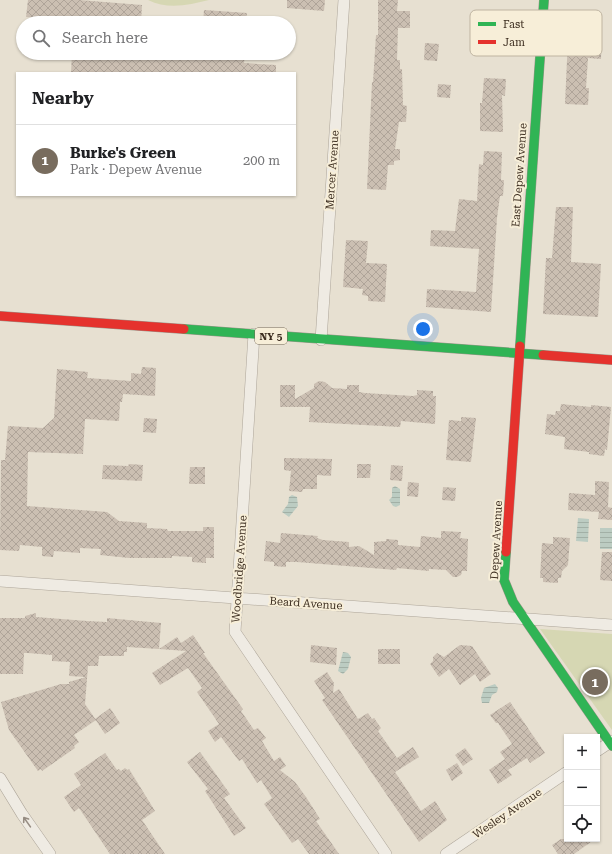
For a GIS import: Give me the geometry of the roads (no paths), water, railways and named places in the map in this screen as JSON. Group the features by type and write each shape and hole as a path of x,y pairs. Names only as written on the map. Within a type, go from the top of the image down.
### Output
{"street":[{"name":"Mercer Avenue","path":"321,340 344,0"},
{"name":"East Depew Avenue","path":"543,10 544,0"},
{"name":"East Depew Avenue","path":"520,352 540,56"},
{"name":"NY 5","path":"0,316 321,340 520,352 612,360"},
{"name":"Woodbridge Avenue","path":"254,334 235,632 386,854"},
{"name":"Depew Avenue","path":"520,352 504,580 513,602 611,743"},
{"name":"Beard Avenue","path":"0,581 612,625"},
{"path":"600,749 611,743"},
{"name":"Wesley Avenue","path":"446,854 564,774"},
{"path":"0,778 22,814 50,854"}],"place":[{"name":"Burke's Green","path":"595,682"}]}
